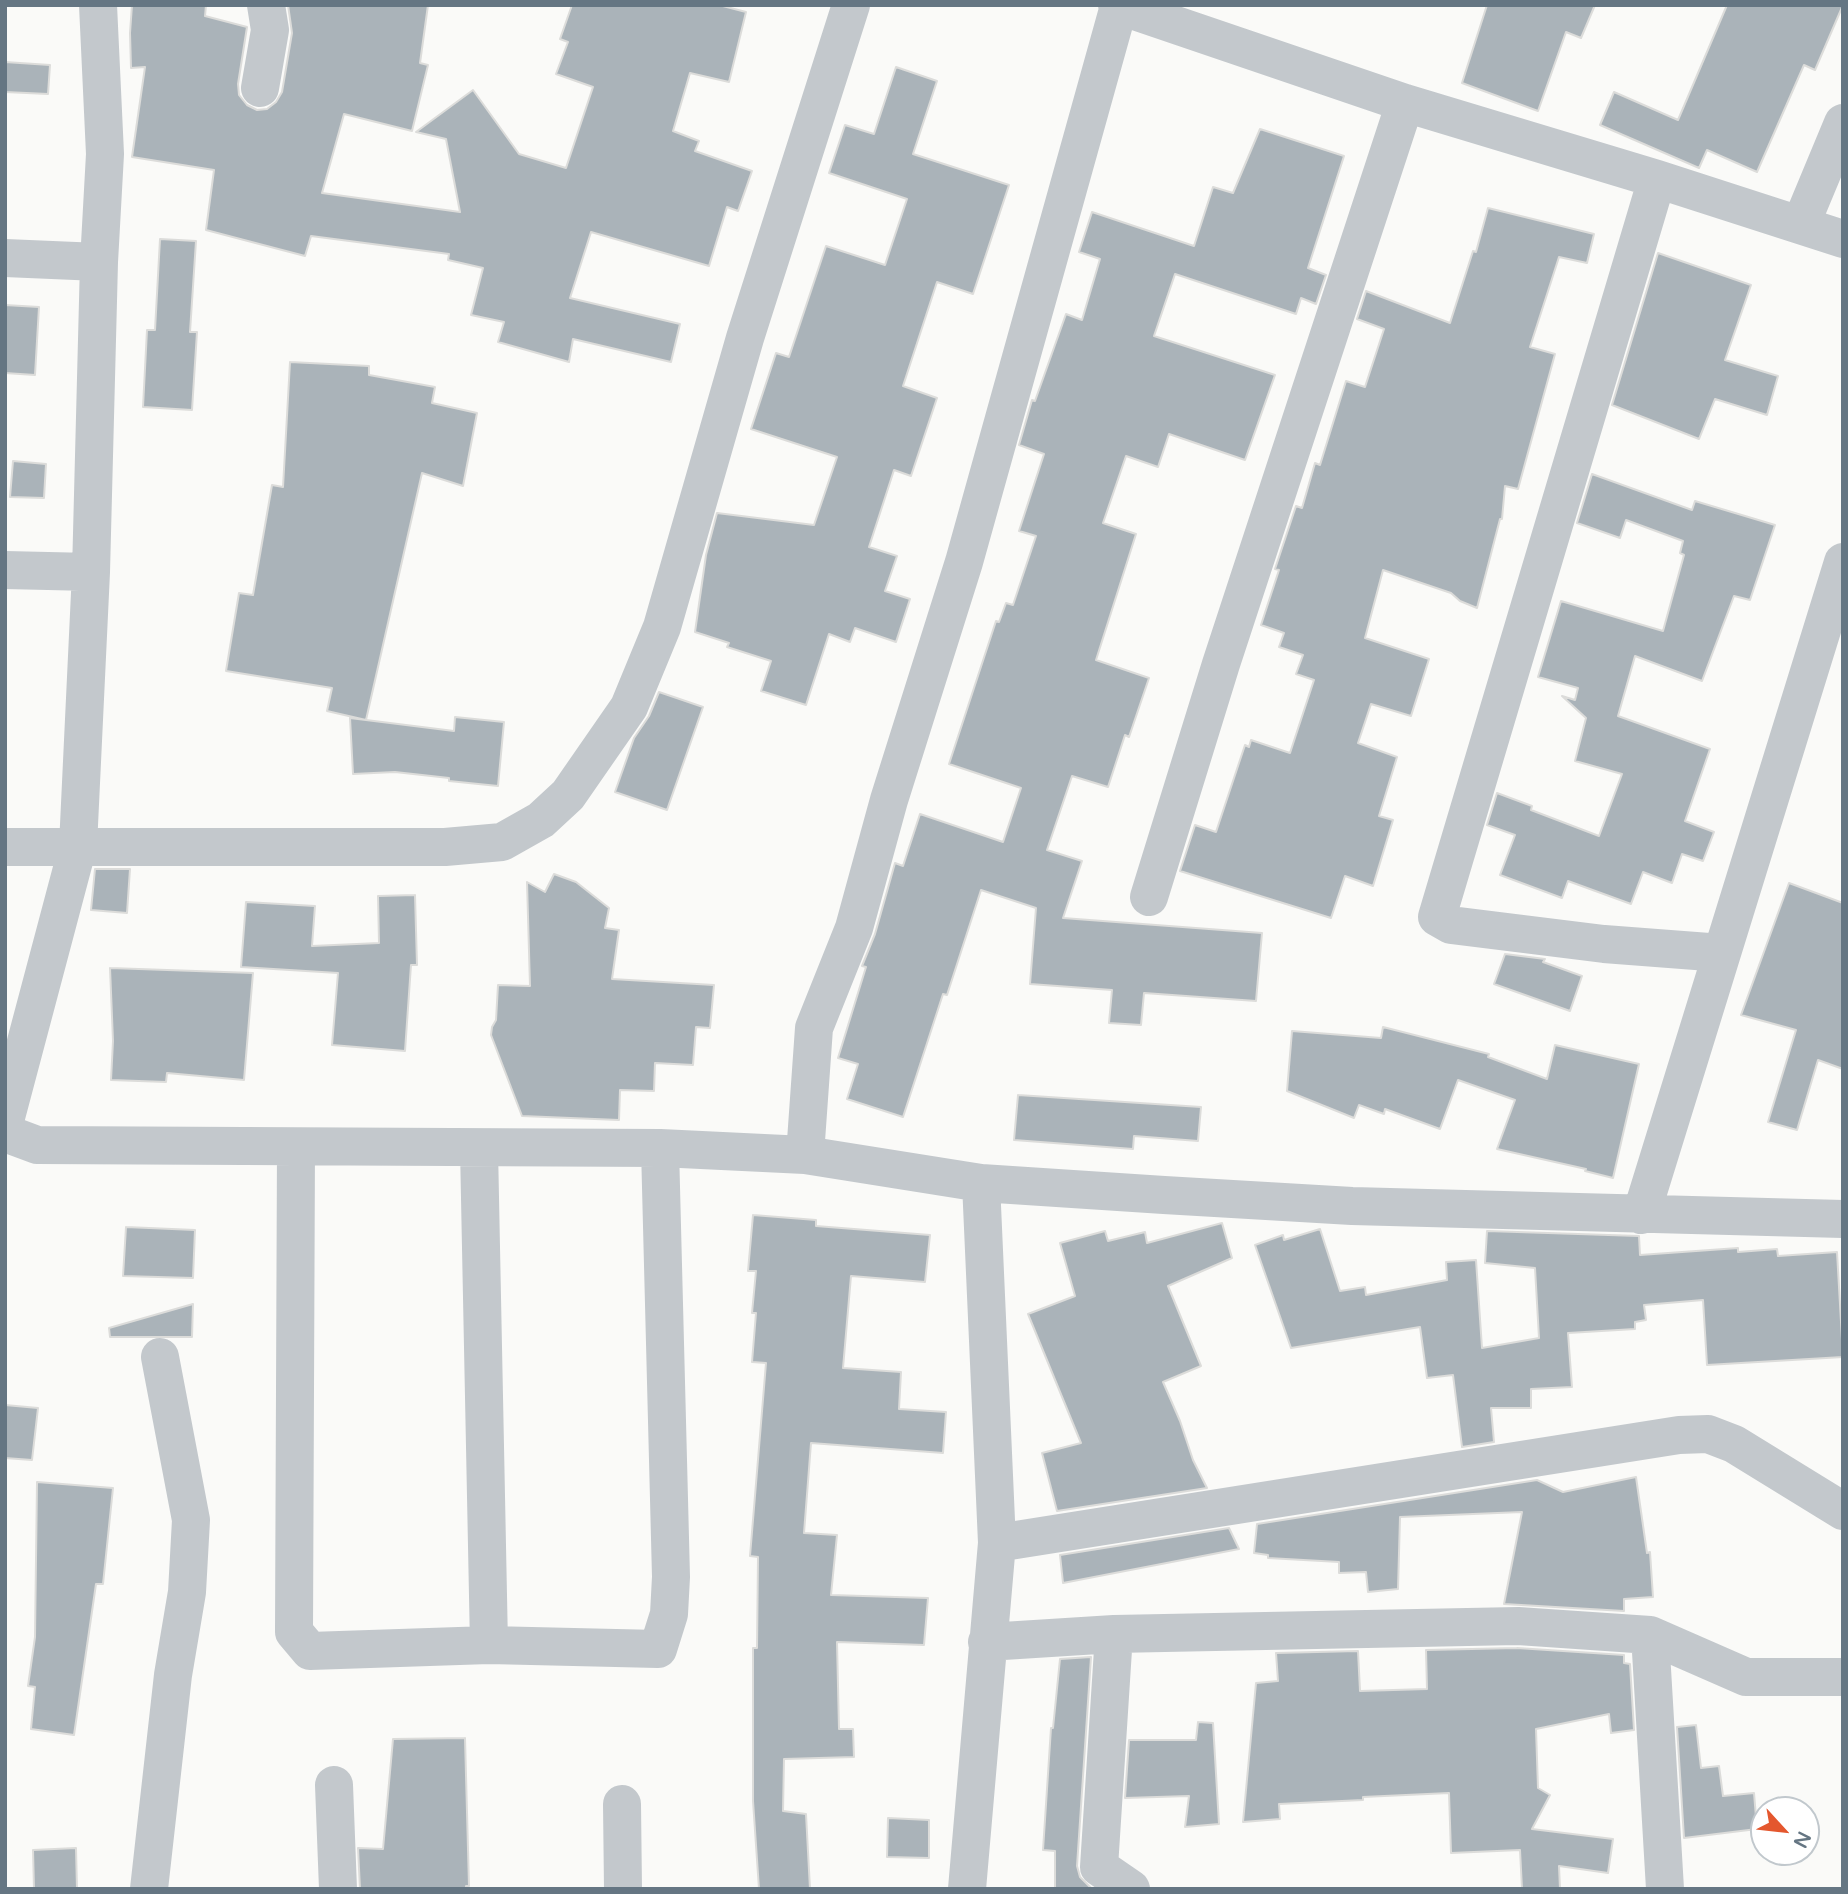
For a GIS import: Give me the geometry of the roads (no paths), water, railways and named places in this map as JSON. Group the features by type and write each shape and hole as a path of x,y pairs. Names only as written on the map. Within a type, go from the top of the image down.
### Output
{"street":[{"path":"5,1121 78,846 91,572 99,262 105,155 98,5"},
{"path":"260,88 270,30 265,5"},
{"path":"5,847 445,847 502,842 541,820 568,795 629,708 662,627 745,338 851,5"},
{"path":"805,1155 814,1028 853,928 889,800 964,562 1118,6 1405,103 1657,179 1843,239"},
{"path":"1149,897 1221,664 1405,103"},
{"path":"1801,224 1843,123"},
{"path":"1657,179 1437,917 1451,925 1604,944 1722,953"},
{"path":"5,258 99,262"},
{"path":"1641,1215 1843,562"},
{"path":"5,570 91,572"},
{"path":"5,1133 37,1145 660,1149 805,1155 981,1183 1352,1206 1843,1219"},
{"path":"296,1147 294,1632 310,1651 489,1645 658,1649 669,1614 671,1577 660,1149"},
{"path":"479,1147 489,1645"},
{"path":"967,1889 997,1543 981,1183"},
{"path":"149,1889 173,1675 187,1592 191,1520 160,1357"},
{"path":"997,1543 1679,1435 1708,1434 1734,1444 1843,1511"},
{"path":"987,1642 1114,1634 1518,1626 1650,1635 1746,1677 1843,1677"},
{"path":"1114,1634 1099,1867 1131,1889"},
{"path":"1650,1635 1665,1889"},
{"path":"334,1785 338,1889"},
{"path":"622,1804 623,1889"}]}
